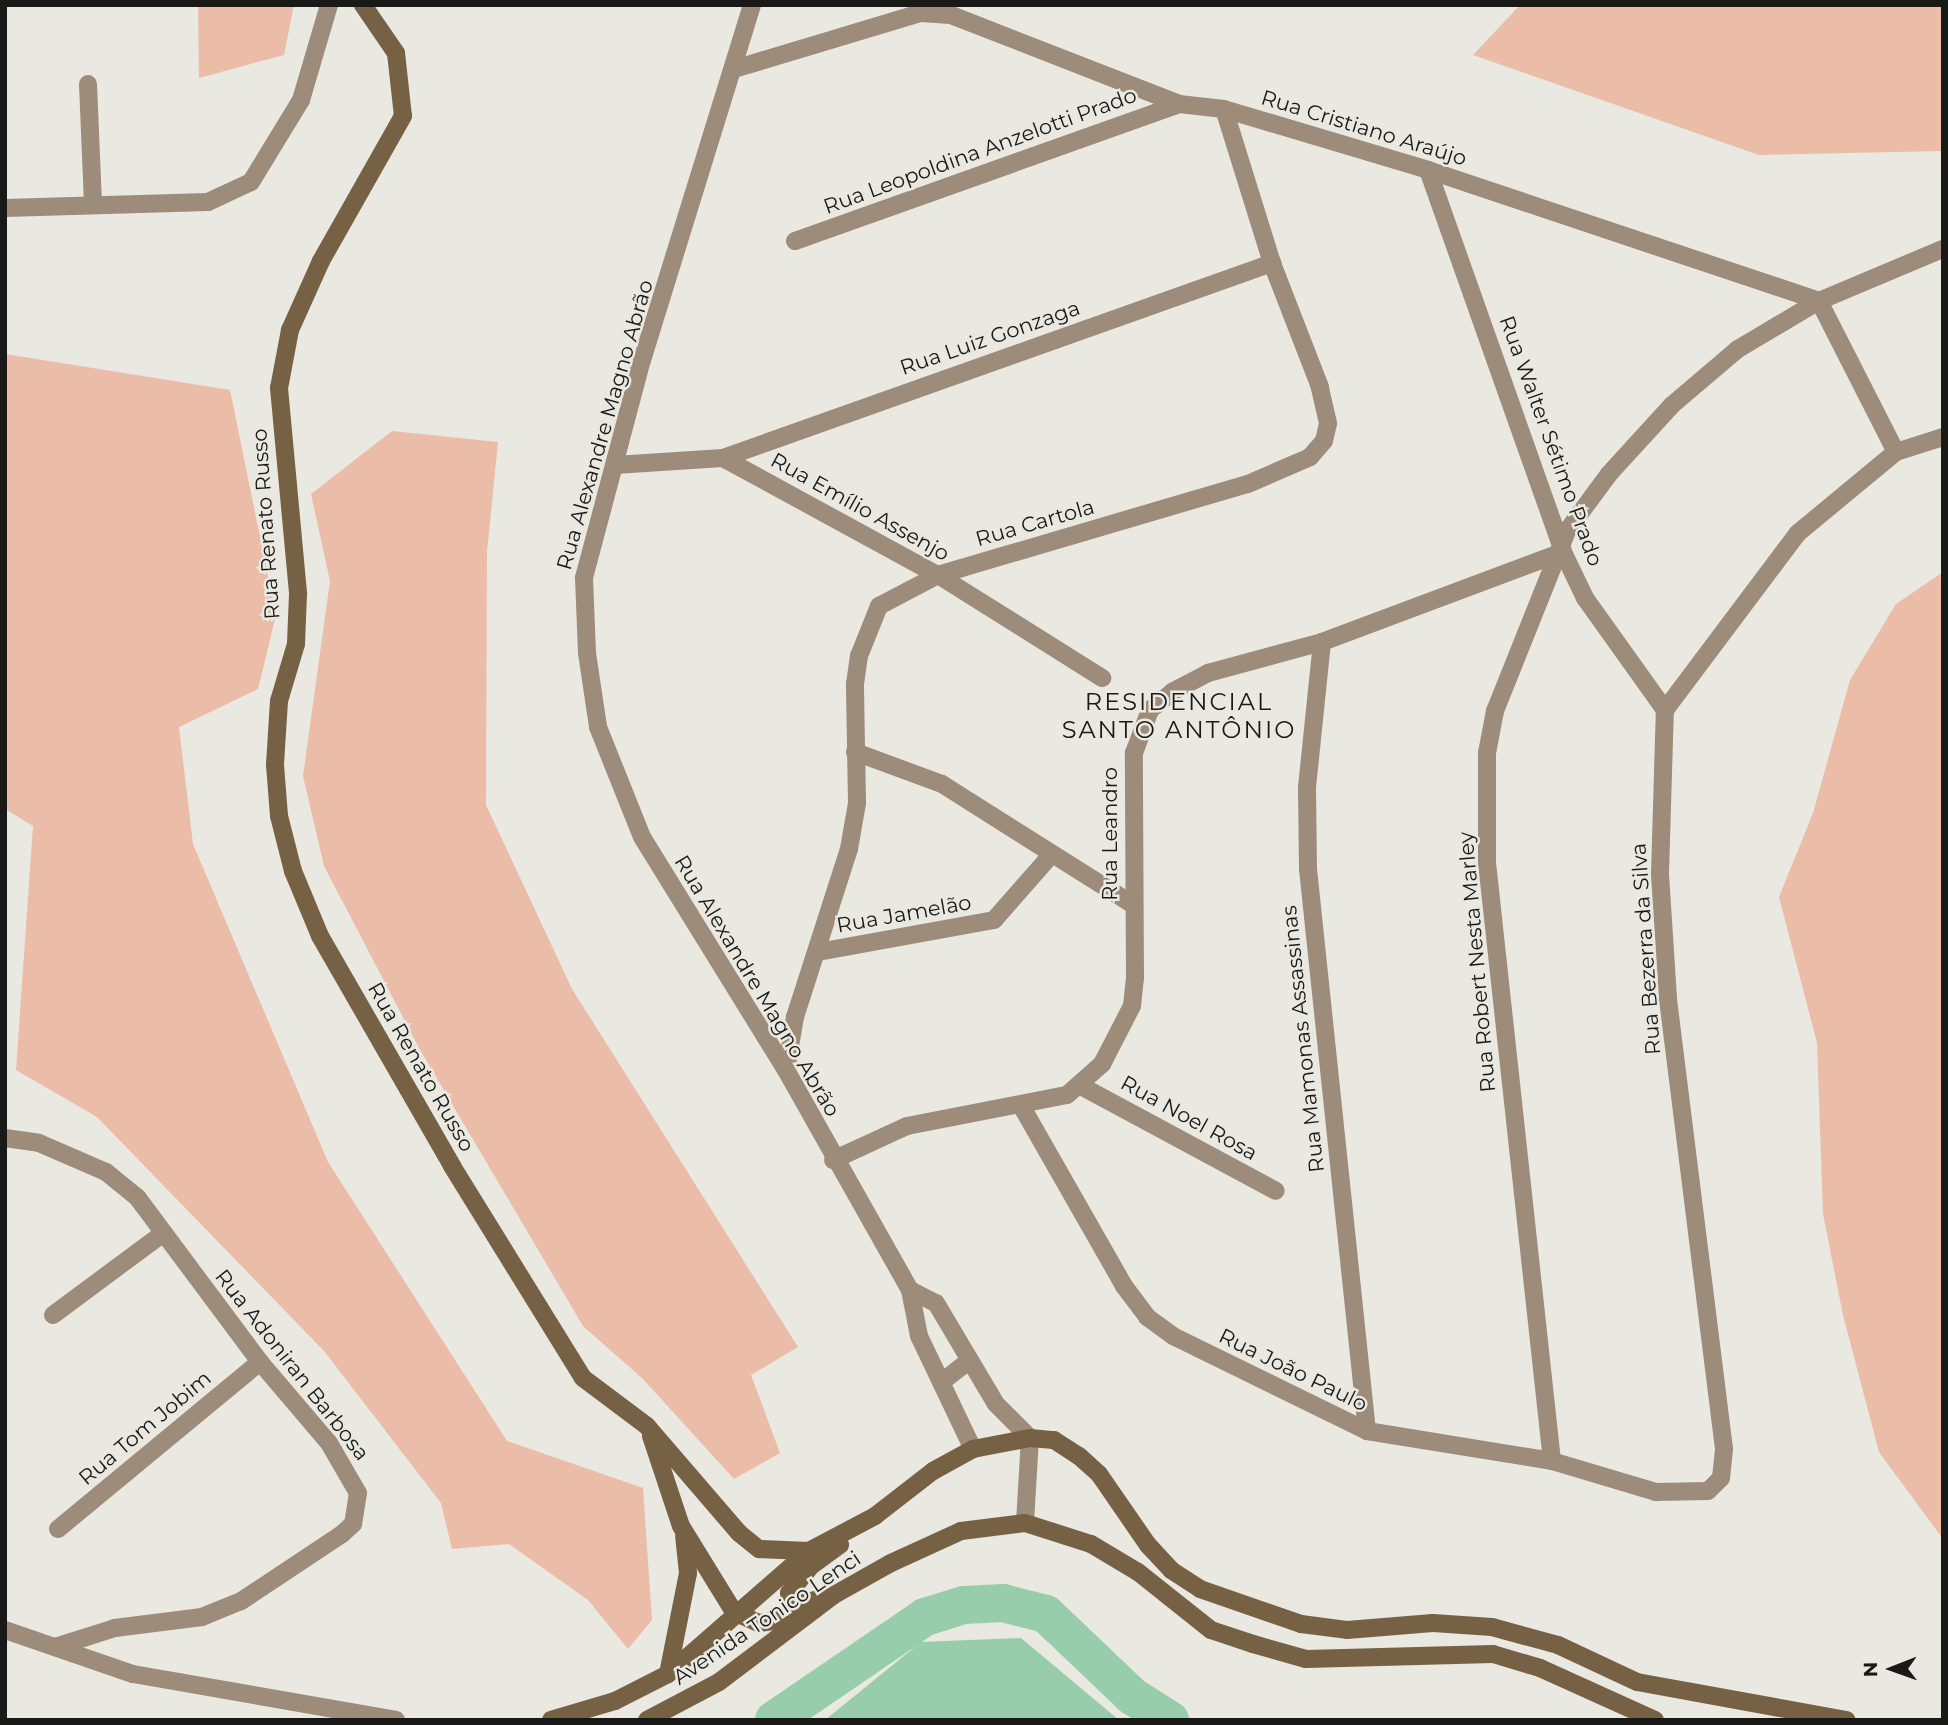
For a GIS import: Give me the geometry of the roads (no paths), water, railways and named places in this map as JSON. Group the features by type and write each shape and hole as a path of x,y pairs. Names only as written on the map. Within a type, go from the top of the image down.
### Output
{"main road":[{"name":"Rua Renato Russo","path":"363,5 396,53 403,116 321,261 290,330 279,388 298,594 296,644 279,701 279,816 293,871 320,936 452,1166 583,1378 647,1426 738,1533 759,1549 809,1551"},
{"path":"647,1426 681,1526 688,1573 668,1674"},
{"name":"Avenida Tonico Lenci","path":"551,1720 615,1701 668,1674 705,1646 734,1612 809,1551 875,1516 933,1471 973,1449 1030,1438 1054,1440 1079,1455 1099,1474 1155,1554 1200,1590 1301,1624 1347,1630 1433,1623 1492,1627 1558,1645 1637,1682 1847,1720"},
{"path":"834,1595 796,1605 789,1593 811,1566 875,1516"},
{"name":"Avenida Tonico Lenci","path":"647,1720 719,1682 834,1595 961,1531 1025,1523 1091,1545 1138,1572 1174,1606 1211,1630 1252,1644 1306,1659 1493,1654 1540,1668 1655,1720"},
{"path":"681,1526 734,1612 777,1623 812,1614"}],"street":[{"path":"5,208 93,201 208,202 251,182 301,100 329,5"},
{"name":"Rua Alexandre Magno Abrão","path":"751,5 584,578 582,620 598,727 642,836 786,1070 833,1160 910,1290"},
{"name":"Rua Cristiano Araújo","path":"734,69 932,12 965,18 1179,104 1224,109 1429,170 1819,301"},
{"path":"88,84 93,201"},
{"name":"Rua Leopoldina Anzelotti Prado","path":"795,241 1179,104"},
{"name":"Rua Cartola","path":"786,1070 795,1017 849,849 857,803 855,684 872,616 886,600 938,575 1248,484 1310,457 1324,441 1325,402 1272,263 1224,109"},
{"name":"Rua Walter Sétimo Prado","path":"1429,170 1563,552 1585,598 1665,710"},
{"name":"Rua Robert Nesta Marley","path":"1552,1461 1487,863 1487,753 1511,666 1563,552 1567,531 1609,474 1672,405 1738,349 1819,301 1943,249"},
{"name":"Rua Luiz Gonzaga","path":"723,458 1272,263"},
{"path":"1819,301 1896,452"},
{"path":"1665,710 1798,533 1896,452 1943,437"},
{"path":"615,466 723,458"},
{"name":"Rua Emílio Assenjo","path":"723,458 938,575 1102,678"},
{"name":"Rua Leandro","path":"833,1160 929,1119 1022,1107 1081,1086 1102,1064 1132,1006 1131,784 1134,753 1150,710 1208,673 1322,642 1563,552"},
{"name":"Rua Mamonas Assassinas","path":"1322,642 1307,788 1308,869 1367,1431"},
{"name":"Rua Bezerra da Silva","path":"1665,710 1660,874 1668,998 1724,1449 1721,1478 1708,1491"},
{"path":"855,752 942,784 1132,904"},
{"name":"Rua Jamelão","path":"818,952 994,919 1052,854"},
{"name":"Rua Noel Rosa","path":"1081,1086 1276,1191"},
{"name":"Rua João Paulo","path":"1022,1107 1124,1286 1147,1317 1197,1349 1367,1431 1552,1461 1657,1492 1708,1491"},
{"name":"Rua Adoniran Barbosa","path":"5,1138 39,1143 106,1172 137,1197 260,1362 329,1443 353,1480 358,1505 353,1524 241,1601 202,1617 115,1628 58,1646"},
{"path":"53,1315 162,1234"},
{"path":"910,1290 936,1303 996,1404 1030,1438 1025,1523"},
{"path":"910,1290 915,1326 973,1449"},
{"path":"943,1381 970,1360"},
{"name":"Rua Tom Jobim","path":"58,1529 260,1362"},
{"path":"5,1630 144,1677 396,1720"}],"waterway":[{"path":"774,1720 925,1617 964,1605 1003,1603 1046,1614 1132,1696 1170,1720"}],"district":[{"name":"RESIDENCIAL SANTO ANTÔNIO","path":"1179,716"}]}
